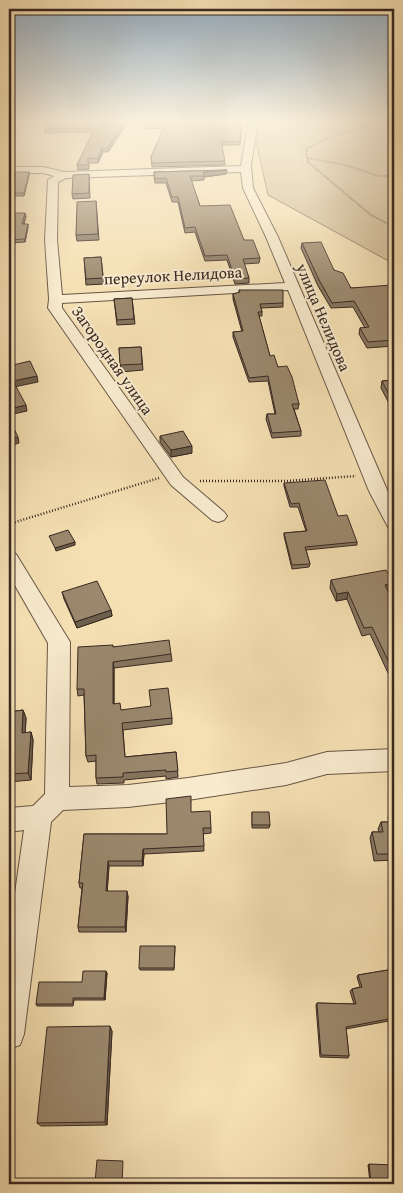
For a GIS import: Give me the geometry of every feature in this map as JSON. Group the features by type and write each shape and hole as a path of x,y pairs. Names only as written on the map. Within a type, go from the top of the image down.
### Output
{"street":[{"name":"Загородная улица","path":"63,176 53,180 52,189 51,240 56,299 54,308 177,481 218,516"},
{"name":"улица Нелидова","path":"247,176 248,188 386,490 394,523"},
{"name":"переулок Нелидова","path":"56,299 292,286"},
{"path":"9,559 60,642 57,799"},
{"path":"9,1034 39,817 57,799 118,796 188,789 286,774 327,763 394,760"},
{"path":"9,820 39,817"}],"path":[{"path":"324,176 371,215 394,227"},
{"path":"378,176 394,176"}],"shaded area":[{"path":"264,176 394,176 394,264 268,195"}],"building":[{"path":"10,176 28,176 24,193 9,193"},
{"path":"73,176 89,176 89,193 72,194"},
{"path":"155,176 204,176 190,176 200,206 230,205 244,240 253,240 260,258 243,259 249,278 235,279 227,255 205,256 195,227 185,228 178,197 172,197 166,178 155,179"},
{"path":"96,201 98,234 76,235 77,202"},
{"path":"9,213 25,213 22,224 28,224 25,239 9,240"},
{"path":"321,242 334,270 343,273 351,288 392,285 394,289 394,340 368,342 360,328 369,327 354,301 332,303 302,243"},
{"path":"101,257 103,278 86,279 84,258"},
{"path":"239,290 283,290 283,303 260,304 262,312 258,312 270,356 274,355 278,367 287,366 292,377 299,404 292,404 301,431 272,433 267,414 276,414 268,376 249,378 233,332 243,331 233,294 240,292"},
{"path":"132,298 134,319 117,320 114,299"},
{"path":"141,347 142,364 120,365 119,348"},
{"path":"30,361 37,376 13,381 26,405 9,409 9,366"},
{"path":"394,380 394,404 382,381"},
{"path":"9,418 18,437 9,439"},
{"path":"183,431 192,446 171,450 160,436"},
{"path":"325,480 338,516 347,515 357,542 305,547 310,564 292,565 284,533 307,531 299,503 291,504 284,483"},
{"path":"68,530 75,542 55,548 49,536"},
{"path":"386,570 393,583 385,585 394,605 394,673 372,627 364,628 348,592 337,594 331,580"},
{"path":"97,581 111,610 75,622 62,592"},
{"path":"169,640 171,654 113,662 113,704 120,703 121,710 151,706 149,690 168,688 172,718 122,723 125,757 176,752 178,771 123,773 123,777 96,778 96,755 86,756 84,689 77,689 78,647 113,645 113,647"},
{"path":"9,655 11,655 9,681"},
{"path":"23,710 22,733 31,732 28,773 9,774 9,712"},
{"path":"191,796 191,812 210,811 211,828 203,828 204,846 143,849 142,861 108,861 106,891 127,891 125,927 78,927 83,883 79,883 84,834 167,834 166,799"},
{"path":"391,811 394,811 394,854 377,854 372,832 383,832 381,822 393,822"},
{"path":"252,812 269,812 270,825 252,825"},
{"path":"140,946 175,946 174,968 139,968"},
{"path":"394,969 394,1018 346,1027 349,1056 321,1055 317,1003 356,1004 352,989 362,987 358,975"},
{"path":"83,971 106,971 104,998 73,998 73,1004 36,1004 39,982 82,982"},
{"path":"110,1026 105,1122 37,1123 47,1027"},
{"path":"97,1160 123,1161 122,1184 95,1182"},
{"path":"369,1164 394,1165 394,1184 264,1184 264,1181 371,1183"}]}
